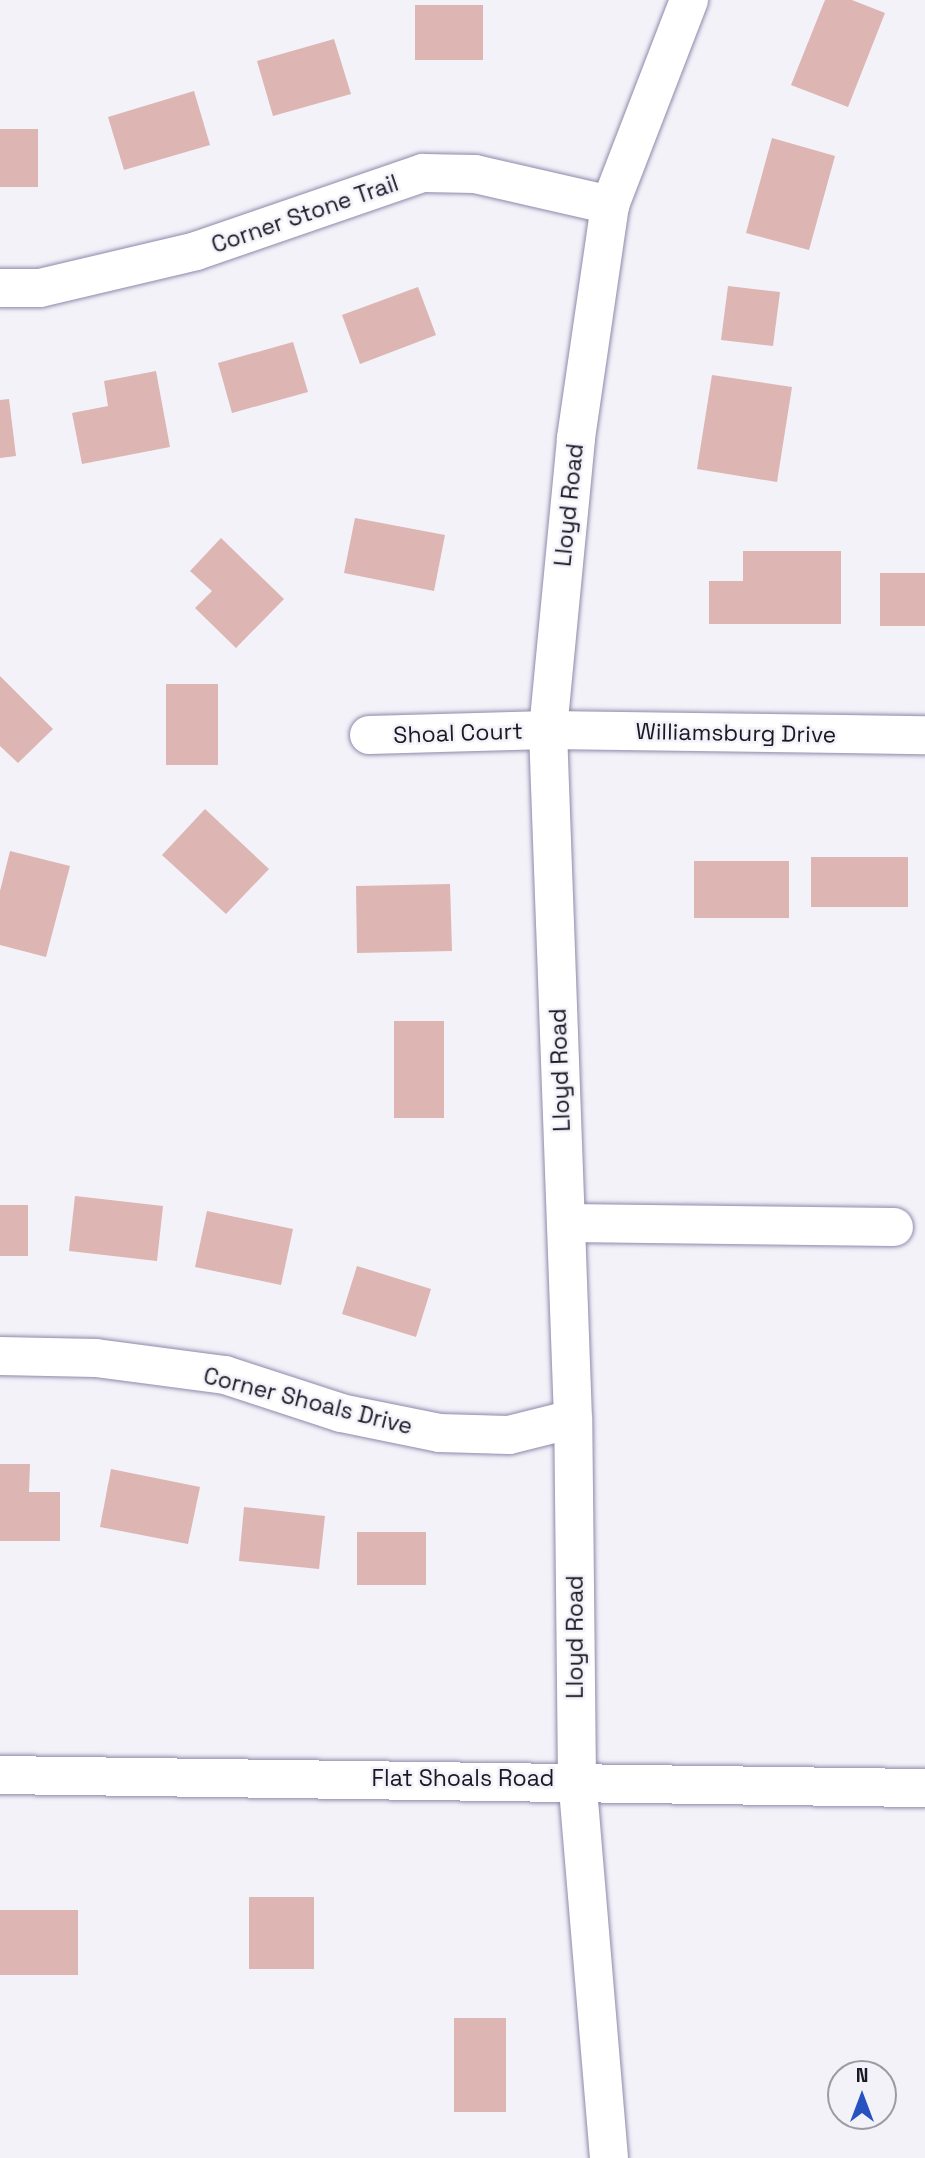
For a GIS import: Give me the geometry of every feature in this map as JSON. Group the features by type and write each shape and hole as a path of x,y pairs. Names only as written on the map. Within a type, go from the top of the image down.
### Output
{"street":[{"name":"Lloyd Road","path":"609,2158 577,1779 573,1419 548,730 576,438 610,205 689,0"},
{"name":"Corner Stone Trail","path":"0,288 40,288 196,251 423,173 475,174 610,205"},
{"name":"Shoal Court","path":"369,735 548,730"},
{"name":"Williamsburg Drive","path":"548,730 925,735"},
{"path":"566,1223 894,1227"},
{"name":"Corner Shoals Drive","path":"0,1356 96,1358 225,1375 341,1413 439,1433 509,1435 573,1419"},
{"name":"Flat Shoals Road","path":"0,1775 577,1779 925,1788"}],"building":[{"path":"825,0 852,0 885,13 848,107 791,85"},
{"path":"415,5 483,5 483,60 415,60"},
{"path":"334,39 351,94 273,116 257,61"},
{"path":"194,91 210,145 124,170 108,117"},
{"path":"0,129 38,129 38,187 0,187"},
{"path":"772,138 835,156 809,250 746,233"},
{"path":"728,286 780,292 773,346 721,340"},
{"path":"418,287 436,335 360,364 342,315"},
{"path":"293,342 308,392 232,413 218,363"},
{"path":"156,371 170,447 82,464 72,413 108,406 104,381"},
{"path":"712,375 792,387 777,482 697,469"},
{"path":"9,399 16,456 0,458 0,400"},
{"path":"355,518 445,535 434,591 344,573"},
{"path":"221,538 284,599 236,648 195,608 212,591 190,571"},
{"path":"743,551 841,551 841,624 709,624 709,581 743,581"},
{"path":"880,573 925,573 925,626 880,626"},
{"path":"0,676 53,729 18,763 0,746"},
{"path":"166,684 218,684 218,765 166,765"},
{"path":"205,809 269,869 226,914 162,855"},
{"path":"10,851 70,866 46,957 0,945 0,891"},
{"path":"811,857 908,857 908,907 811,907"},
{"path":"694,861 789,861 789,918 694,918"},
{"path":"450,884 452,951 357,953 356,886"},
{"path":"394,1021 444,1021 444,1118 394,1118"},
{"path":"75,1196 163,1206 157,1261 69,1251"},
{"path":"0,1205 28,1205 28,1256 0,1256"},
{"path":"207,1211 293,1229 281,1285 195,1267"},
{"path":"357,1266 431,1289 416,1337 342,1314"},
{"path":"0,1464 30,1464 29,1492 60,1492 60,1541 0,1541"},
{"path":"111,1469 200,1487 188,1544 100,1527"},
{"path":"244,1507 325,1516 319,1569 239,1561"},
{"path":"357,1532 426,1532 426,1585 357,1585"},
{"path":"249,1897 314,1897 314,1969 249,1969"},
{"path":"0,1910 78,1910 78,1975 0,1975"},
{"path":"454,2018 506,2018 506,2112 454,2112"}]}
